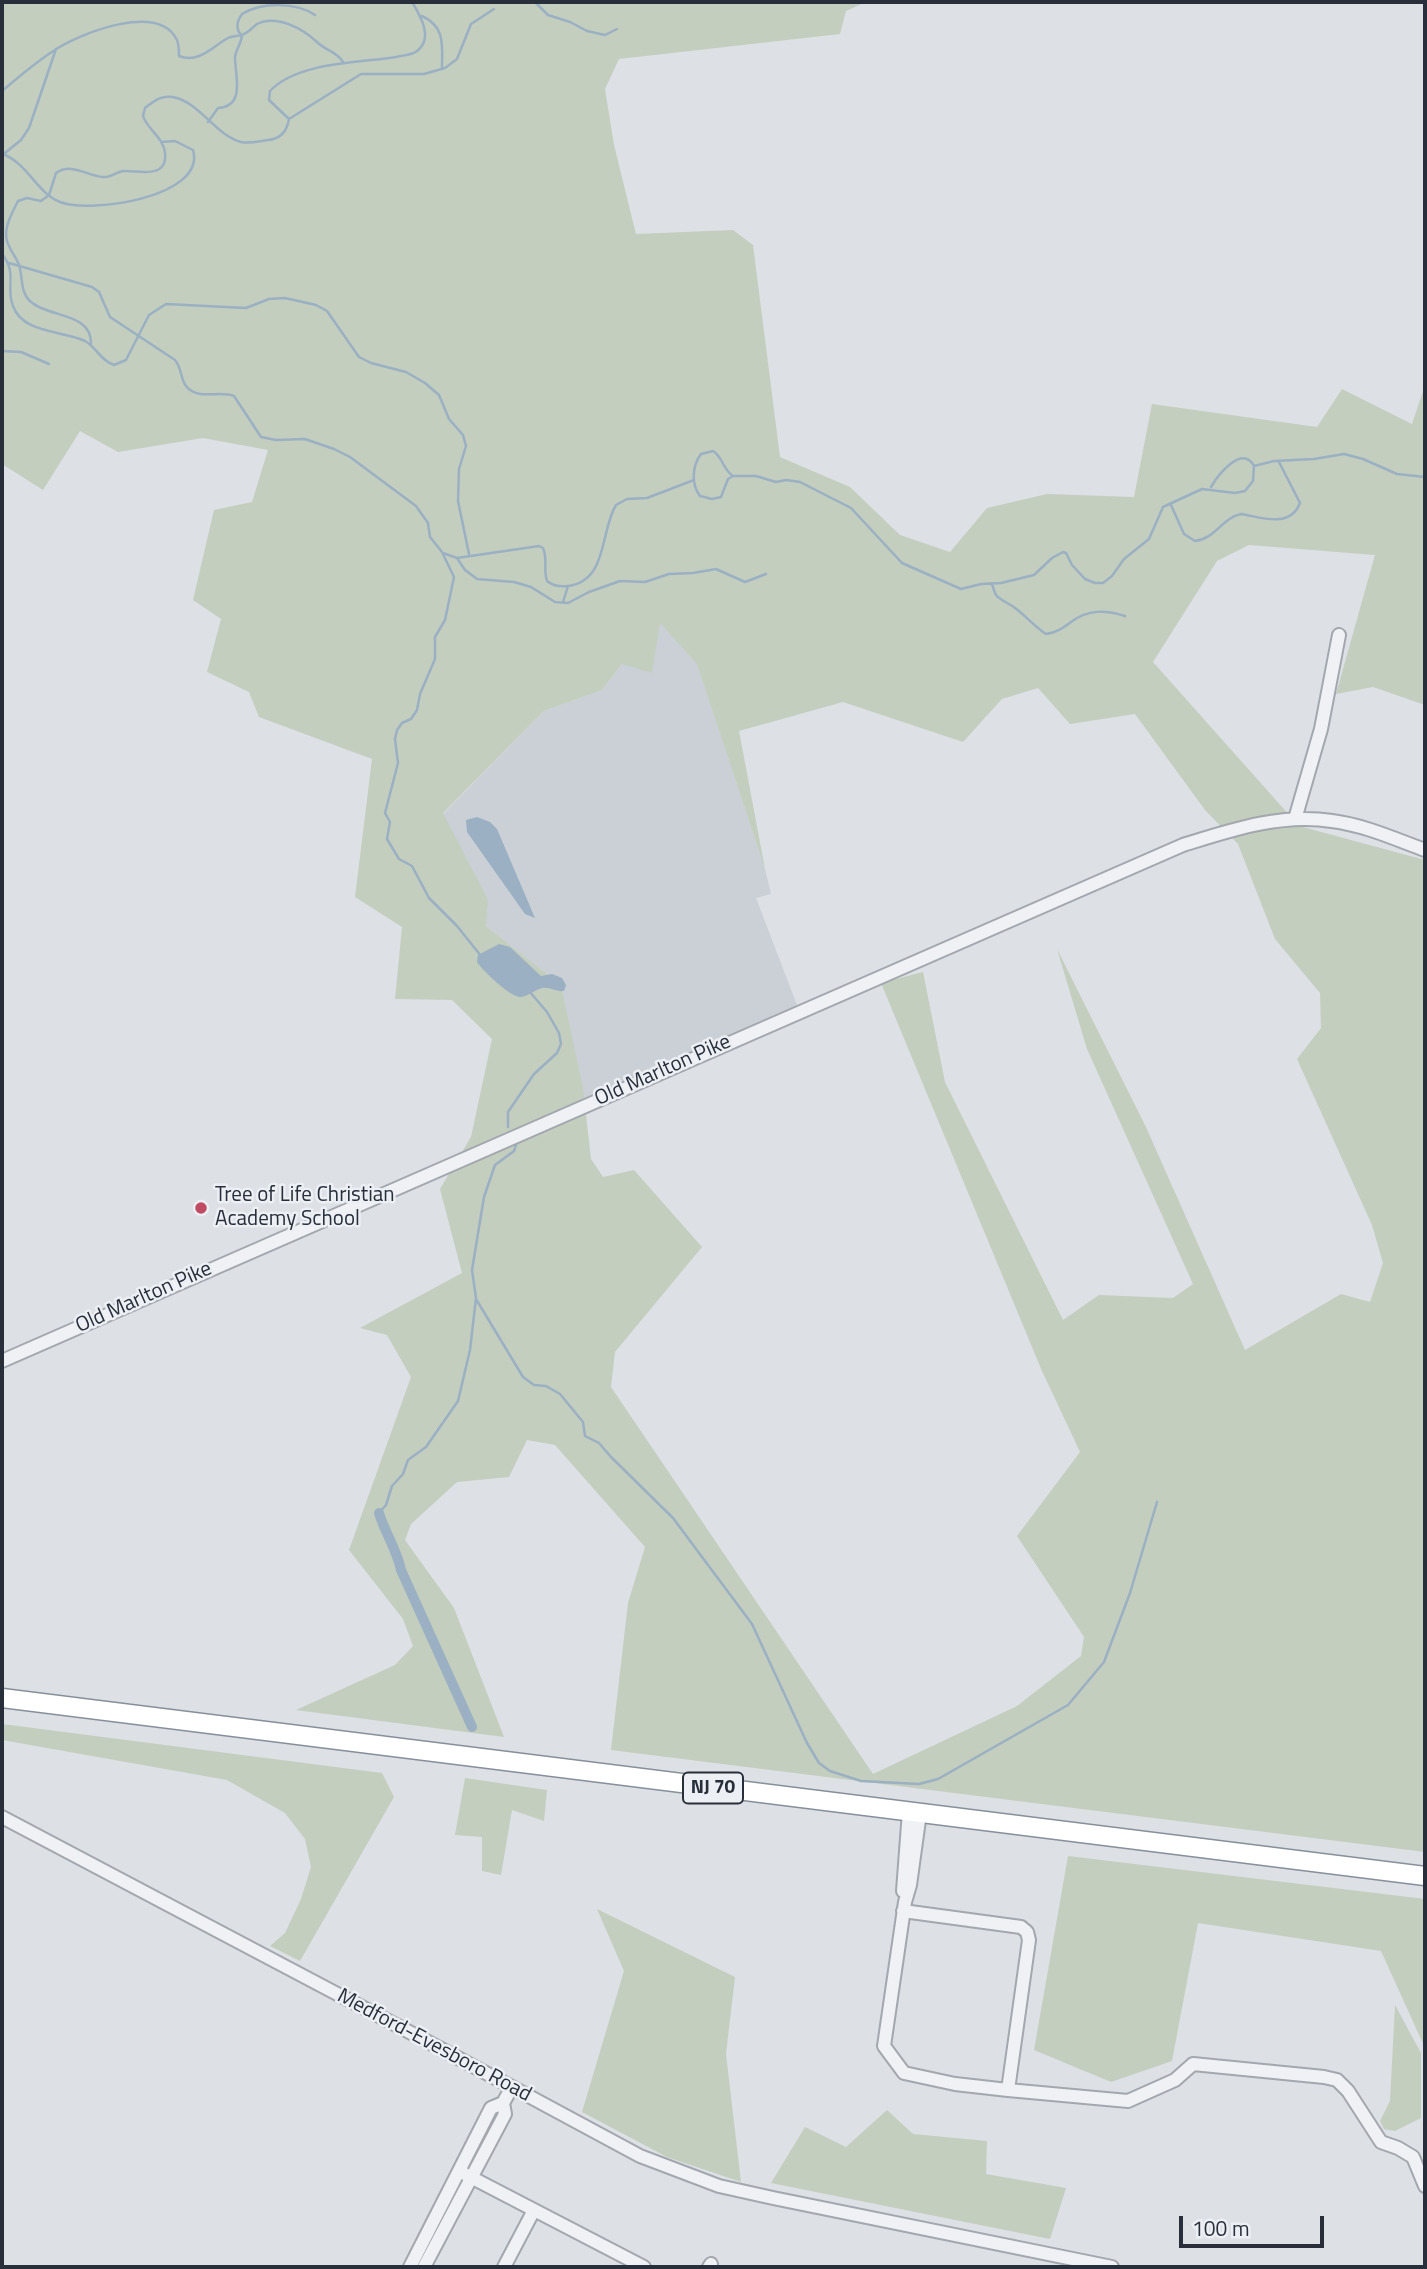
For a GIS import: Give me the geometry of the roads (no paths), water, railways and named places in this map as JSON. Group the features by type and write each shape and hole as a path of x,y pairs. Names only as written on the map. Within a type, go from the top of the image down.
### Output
{"highway":[{"name":"NJ 70","path":"2,1698 1425,1876"}],"street":[{"path":"1295,819 1321,729 1339,635"},
{"name":"Old Marlton Pike","path":"2,1361 1158,854 1240,827 1295,819 1335,821 1425,850"},
{"path":"914,1812 910,1885 904,1906 884,2046 890,2058 904,2073 955,2084 1128,2101 1175,2080 1193,2064 1324,2077 1337,2080 1348,2091 1381,2142 1413,2157 1425,2186"},
{"name":"Medford-Evesboro Road","path":"2,1817 512,2087 614,2144 693,2178 773,2198 1112,2267"},
{"path":"904,1906 1021,1927 1027,1932 1030,1940 1008,2090"},
{"path":"410,2267 491,2108 503,2103 512,2087"},
{"path":"424,2267 505,2114 503,2103"},
{"path":"458,2171 644,2267"},
{"path":"504,2267 534,2210"}],"water":[{"path":"477,817 490,822 497,829 535,918 525,914 467,832 466,820"},
{"path":"499,944 510,947 541,976 552,974 562,978 566,985 564,991 542,988 521,997 504,988 477,962 478,955"}],"waterway":[{"path":"289,119 269,100 270,91 282,81 296,74 329,65 409,55 417,51 425,40 425,33 422,20 412,2"},
{"path":"535,2 548,15 587,31 605,35 617,29"},
{"path":"208,122 218,108 227,106 236,96 235,57 242,36 237,25 242,14 259,7 279,5 298,8 315,15"},
{"path":"289,119 361,74 424,74 445,68 457,59 471,24 494,9"},
{"path":"422,16 430,20 439,32 442,69"},
{"path":"2,91 43,58 69,42 101,29 138,22 154,23 168,29 177,40 179,56 186,58 199,56 228,38 246,33 257,24 265,21 281,22 305,32 343,62"},
{"path":"5,153 21,140 29,128 56,49"},
{"path":"49,195 56,173 62,170 74,169 106,177 123,171 150,172 162,167 165,161 164,148 143,116 145,108 161,98 183,100 231,138 241,142 251,143 276,138 285,131 289,119"},
{"path":"3,154 19,164 52,198 75,205 95,206 143,198 182,180 193,166 193,150 175,141 161,142"},
{"path":"49,195 41,201 27,198 18,201 8,224 7,241 19,265 23,289 30,301 77,321 89,334 91,344"},
{"path":"2,254 9,268 13,306 25,322 85,341 114,365 126,360 149,315 166,304 246,308 269,299 285,298 316,305 327,311 359,357 406,372 439,395 449,419 463,435 466,446 459,469 458,501 469,554"},
{"path":"9,263 92,287 99,292 110,317 175,360 184,383 191,390 203,394 234,396 261,437 276,440 305,439 350,457 416,506 428,523 430,537 442,552 454,577 445,620 435,637 435,659 420,694 417,710 411,719 402,723 397,730 395,739 398,763 385,813 390,822 387,839 399,859 412,866 429,898 457,926 481,956"},
{"path":"2,351 21,352 49,364"},
{"path":"733,476 713,451 701,454 696,464 694,481 700,496 712,499 721,497 728,479 733,476 756,476 776,482 800,482 851,508 902,563 961,589 1034,575 1052,558 1063,552 1085,579 1103,583 1112,576 1124,559 1149,539 1163,507 1202,489 1235,493 1245,491 1253,481 1254,466"},
{"path":"1254,466 1274,461 1344,454 1397,474 1425,477"},
{"path":"1211,487 1225,469 1237,460 1249,460 1254,466"},
{"path":"1171,505 1184,534 1195,541 1208,537 1234,516 1241,514 1282,519 1295,511 1300,503 1279,462"},
{"path":"443,553 457,558 539,546 544,552 547,581 557,586 568,586 581,582 597,565 616,505 627,499 647,498 694,480"},
{"path":"457,558 465,570 477,579 514,582 531,587 555,602 568,603 620,581 645,582 669,574 716,569 745,582 766,574"},
{"path":"992,584 998,597 1046,634 1091,613 1104,612 1125,616"},
{"path":"563,602 568,586"},
{"path":"508,1127 508,1112 534,1074 557,1053 561,1044 559,1033 547,1012 529,991"},
{"path":"379,1513 386,1505 392,1486 403,1474 408,1460 426,1447 458,1401 470,1350 476,1298 472,1270 484,1197 495,1165 514,1151 516,1145"},
{"path":"476,1299 523,1377 534,1385 546,1386 560,1394 583,1422 585,1436 599,1443 673,1518 752,1624 807,1743 819,1763 830,1771 861,1781 919,1784 938,1779 1068,1705 1104,1662 1130,1593 1157,1502"},
{"path":"379,1513 401,1570 472,1727"}],"place":[{"name":"Tree of Life Christian Academy School","path":"201,1208"}]}
